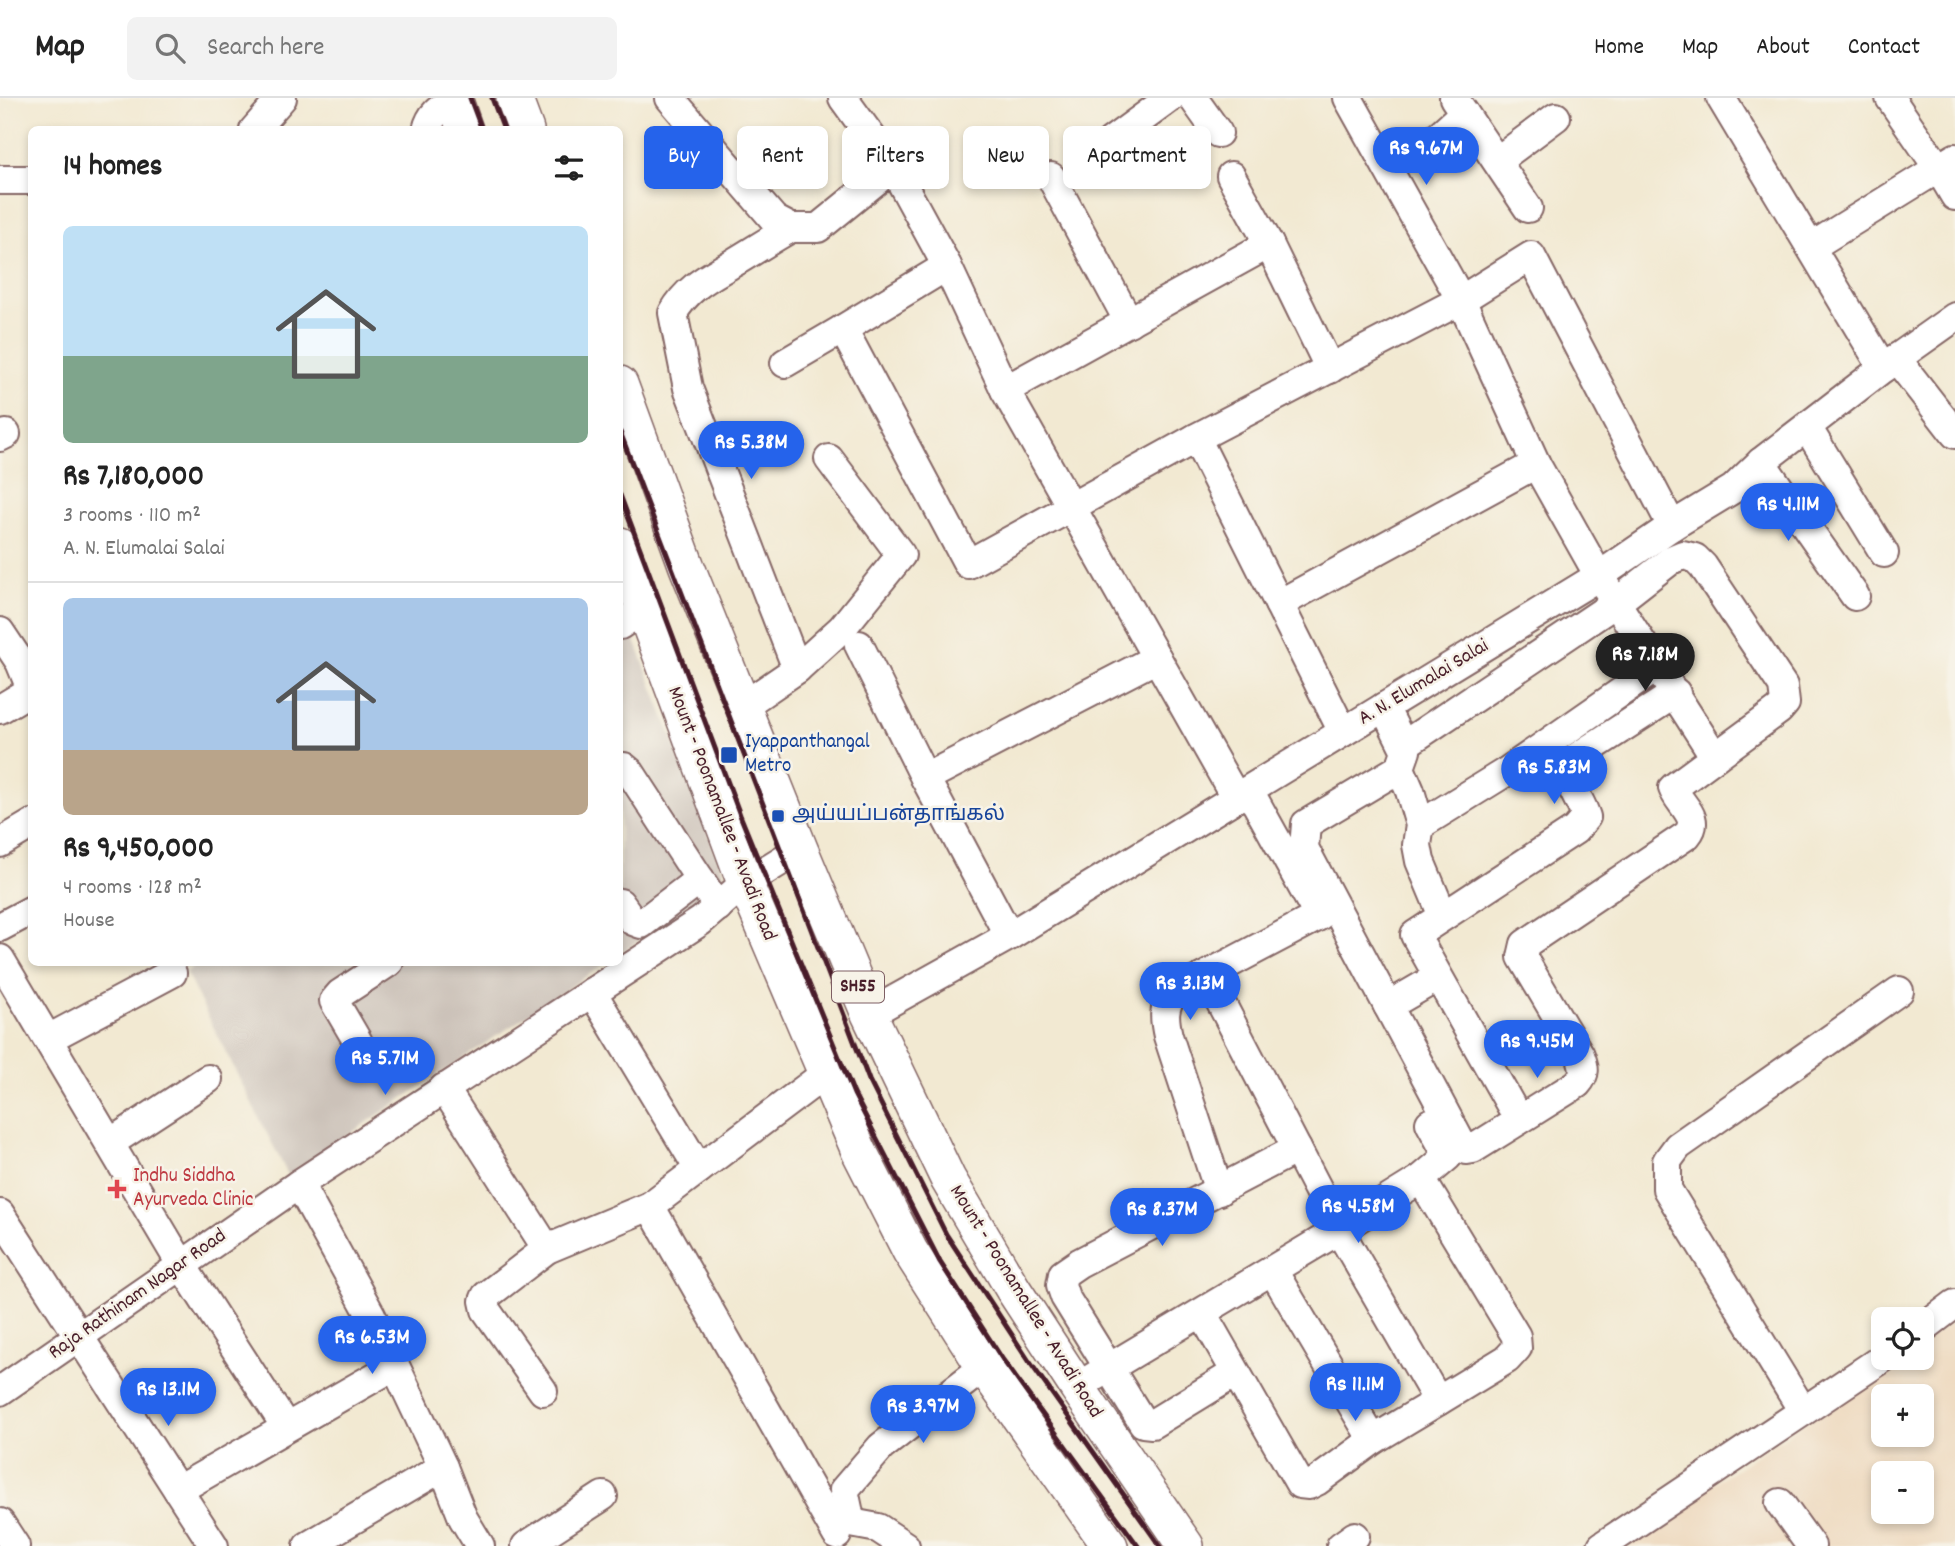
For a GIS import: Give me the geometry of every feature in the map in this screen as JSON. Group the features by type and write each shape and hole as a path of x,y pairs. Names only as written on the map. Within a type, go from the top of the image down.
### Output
{"main road":[{"path":"514,98 524,126"},
{"name":"Mount - Poonamallee - Avadi Road","path":"623,392 687,567 800,849 869,1014 948,1179 1013,1289 1186,1546"},
{"name":"Mount - Poonamallee - Avadi Road","path":"623,565 631,617 859,1151 910,1251 984,1367 1110,1546"}],"street":[{"path":"258,126 282,98"},
{"path":"670,98 774,219 790,228 818,228 866,189"},
{"path":"843,98 863,126"},
{"path":"1132,126 1170,98"},
{"path":"1193,98 1218,133"},
{"path":"1348,98 1461,300 1536,464 1599,576 1715,757"},
{"path":"1721,98 1811,247 1890,363 1955,434"},
{"path":"1890,98 1947,163 1955,196"},
{"path":"1416,156 1459,105 1528,208"},
{"path":"428,126 430,118 439,109 458,109"},
{"path":"1497,162 1556,117"},
{"path":"1811,247 1947,163"},
{"path":"1231,176 1269,244 1330,369"},
{"path":"1051,177 1129,322"},
{"path":"0,180 28,180"},
{"path":"905,189 947,266 1005,390 1157,658 1241,795 1255,803 1448,1156 1421,1179 1273,1271 1077,1387"},
{"path":"790,228 706,277 692,288 673,313 688,388 797,669"},
{"path":"1005,390 1269,244"},
{"path":"843,330 968,564 1196,438 1461,300 1531,256 1672,526"},
{"path":"785,363 947,266"},
{"name":"A. N. Elumalai Salai","path":"869,1014 1009,936 1599,576 1672,526 1734,489 1761,462 1955,317"},
{"path":"1807,427 1884,553"},
{"path":"1196,438 1343,732"},
{"path":"743,706 797,669 842,628 901,555 829,459"},
{"path":"1761,462 1855,596"},
{"path":"1279,604 1536,464"},
{"path":"1683,555 1695,558 1783,686 1785,703 1673,788 1692,817 1692,829 1687,835 1525,944 1522,957 1580,1055 1585,1070 1583,1078 1473,1149 1467,1150 1308,856 1303,841 1306,824 1617,602 1671,560 1683,555"},
{"path":"0,632 20,662 28,682"},
{"path":"859,645 925,778 1009,936"},
{"path":"925,778 1157,658"},
{"path":"1420,825 1509,770 1657,667"},
{"path":"0,709 25,694 28,686"},
{"path":"1519,1120 1415,935 1582,824 1586,817 1570,784 1569,774 1577,757 1676,694"},
{"path":"1384,707 1402,756 1420,825 1417,845 1420,861 1443,916"},
{"path":"623,767 630,772 718,907"},
{"path":"0,843 28,826"},
{"name":"Raja Rathinam Nagar Road","path":"0,1391 299,1184 701,921 745,883 800,849"},
{"path":"623,907 633,921 641,924 700,879"},
{"path":"0,927 28,912"},
{"path":"1219,1191 1165,1022 1164,1006 1173,993 1318,916"},
{"path":"0,958 181,1265 286,1427"},
{"path":"358,1042 334,1001 340,994 383,966"},
{"path":"48,1040 172,974"},
{"path":"1207,976 1339,1230 1438,1401"},
{"path":"1388,1006 1438,977"},
{"path":"1803,1412 1667,1189 1667,1161 1678,1146 1899,991"},
{"path":"592,992 699,1169"},
{"path":"543,1391 486,1310 484,1301 489,1292 547,1249 650,1206 825,1074"},
{"path":"110,1143 208,1079"},
{"path":"444,1088 547,1249"},
{"path":"1235,1373 1152,1424 1143,1423 1065,1297 1061,1285 1063,1274 1079,1263 1297,1149"},
{"path":"1202,1313 1300,1484 1309,1485 1317,1481 1373,1440 1507,1359 1517,1348 1516,1336 1421,1179"},
{"path":"299,1184 366,1304 443,1467 463,1518 480,1546"},
{"path":"650,1206 837,1534"},
{"path":"0,1214 214,1546"},
{"path":"1273,1271 1373,1440"},
{"path":"1934,1320 1955,1304"},
{"path":"178,1490 394,1366"},
{"path":"837,1534 844,1490 851,1481 881,1447 984,1367"},
{"path":"1602,1546 1871,1367"},
{"path":"322,1543 443,1467"},
{"path":"527,1546 603,1496"},
{"path":"1780,1503 1811,1546"},
{"path":"0,1524 15,1546"},
{"path":"837,1534 878,1528 905,1546"}],"shaded area":[{"path":"623,609 727,882 623,951"},
{"path":"194,966 602,966 288,1175 186,973"},
{"path":"1955,1321 1955,1546 1622,1546 1883,1370 1934,1370 1934,1336"}],"railway":[{"path":"470,98 480,126"},
{"path":"492,98 502,126"},
{"path":"623,440 869,1080 946,1234 1029,1361 1160,1546"},
{"path":"623,503 740,815 854,1094 940,1262 1003,1360 1138,1546"}],"place":[{"name":"Iyappanthangal Metro","path":"729,755"},
{"name":"அய்யப்பன்தாங்கல்","path":"778,816"},
{"name":"Indhu Siddha Ayurveda Clinic","path":"117,1189"}]}
